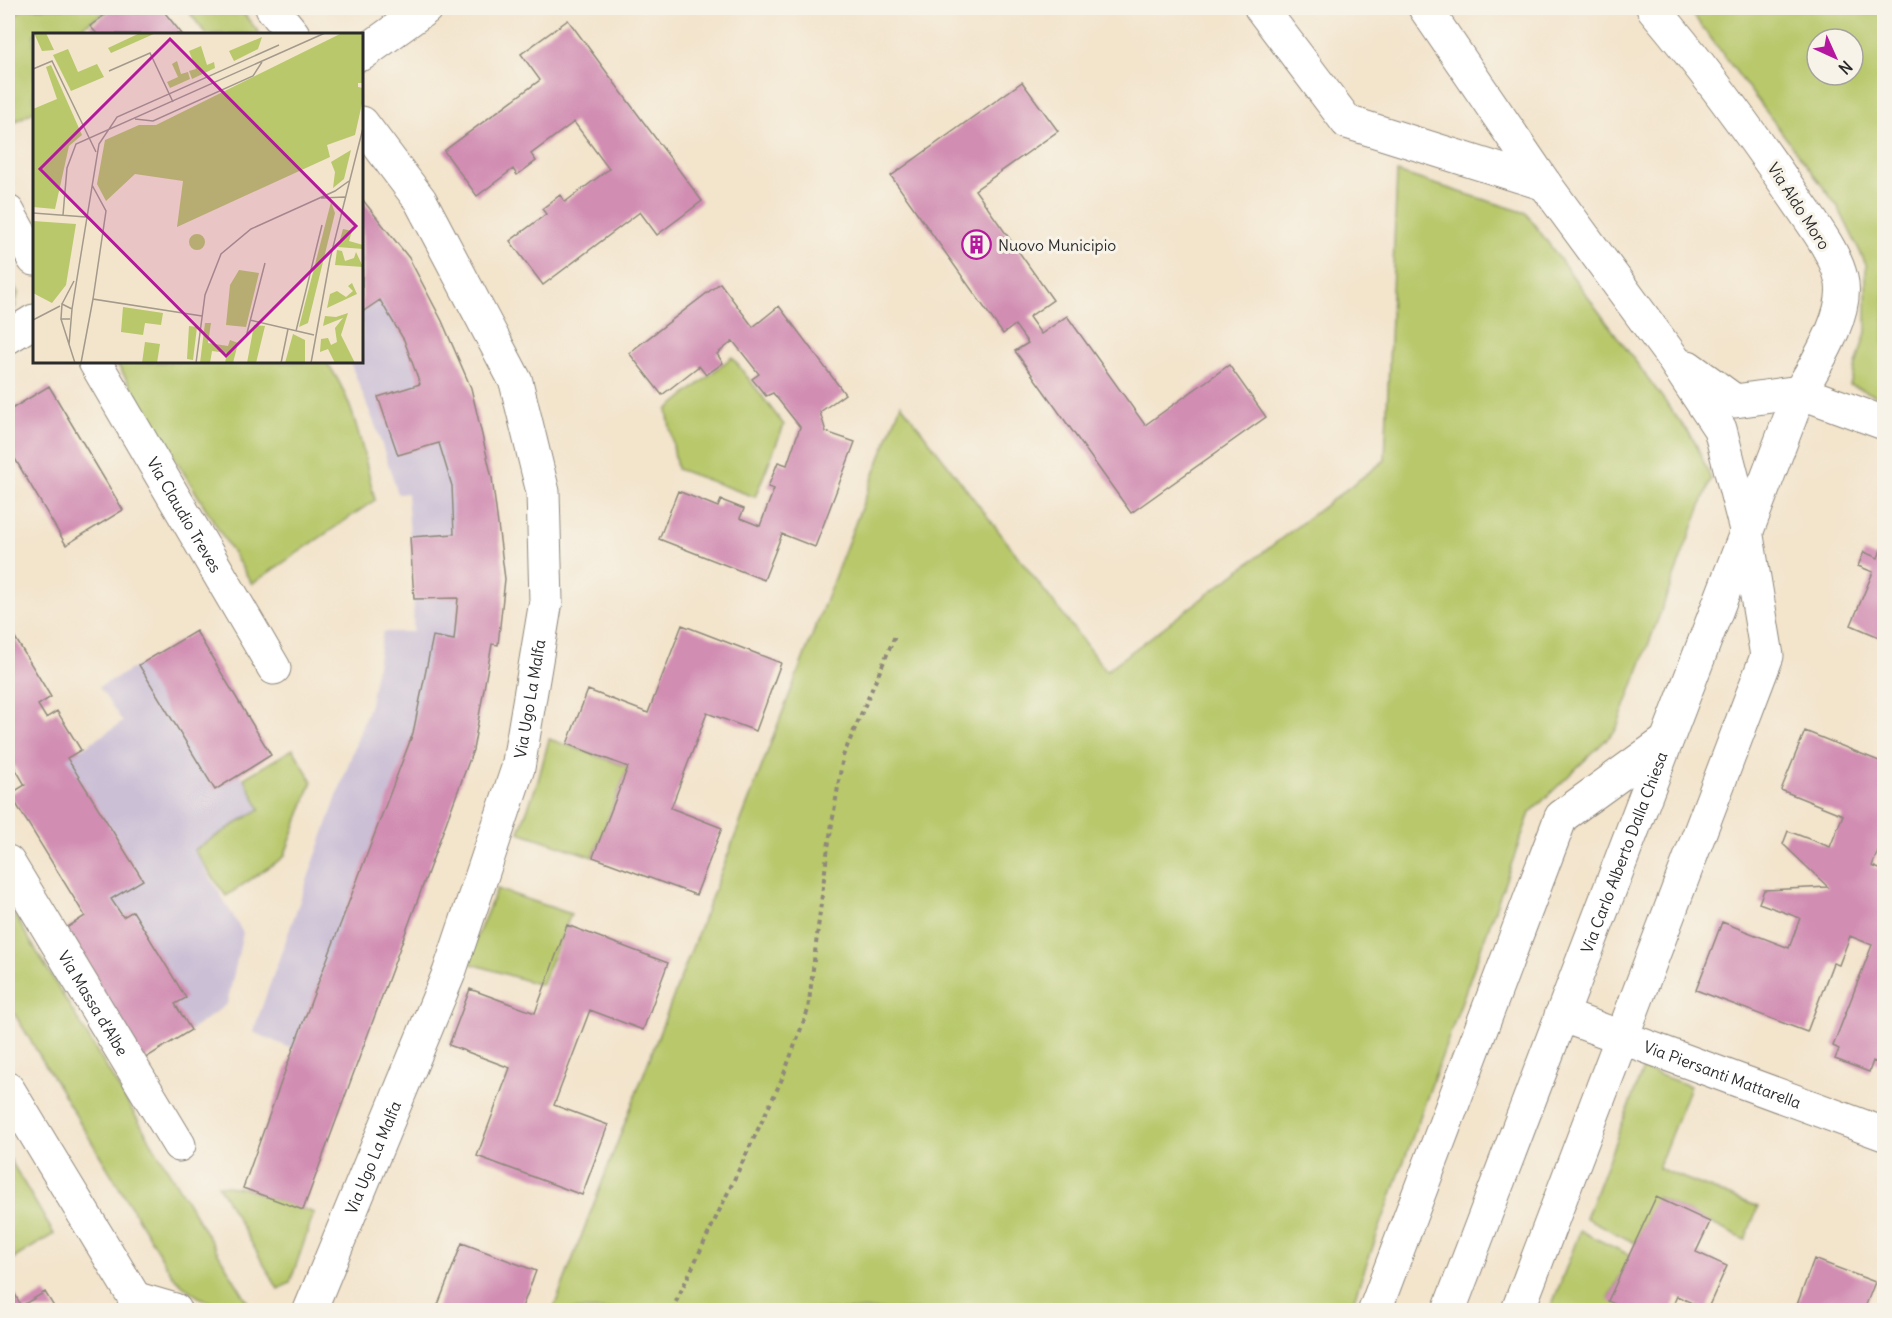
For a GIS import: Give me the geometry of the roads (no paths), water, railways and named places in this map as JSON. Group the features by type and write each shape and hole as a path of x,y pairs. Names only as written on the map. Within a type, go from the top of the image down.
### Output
{"street":[{"path":"272,8 292,33"},
{"path":"363,53 426,8"},
{"path":"1261,8 1347,122 1545,184"},
{"path":"1425,8 1545,184 1670,354 1720,429 1746,530 1767,656 1518,1311"},
{"name":"Via Aldo Moro","path":"1653,8 1761,148 1819,234 1842,279 1839,313 1826,348 1800,392"},
{"name":"Via Ugo La Malfa","path":"284,1311 315,1297 449,973 518,768 546,601 543,492 516,382 420,200 363,124"},
{"path":"8,212 33,257"},
{"path":"8,337 33,322"},
{"path":"1670,354 1735,401 1800,392 1884,423"},
{"name":"Via Claudio Treves","path":"96,363 274,668"},
{"name":"Via Carlo Alberto Dalla Chiesa","path":"1449,1311 1800,392"},
{"path":"1375,1311 1561,817 1666,741"},
{"name":"Via Massa d'Albe","path":"8,862 179,1145"},
{"name":"Via Piersanti Mattarella","path":"1561,1015 1624,1036 1884,1134"},
{"path":"8,1089 138,1304 175,1311"}],"place":[{"name":"Nuovo Municipio","path":"977,245"}]}
